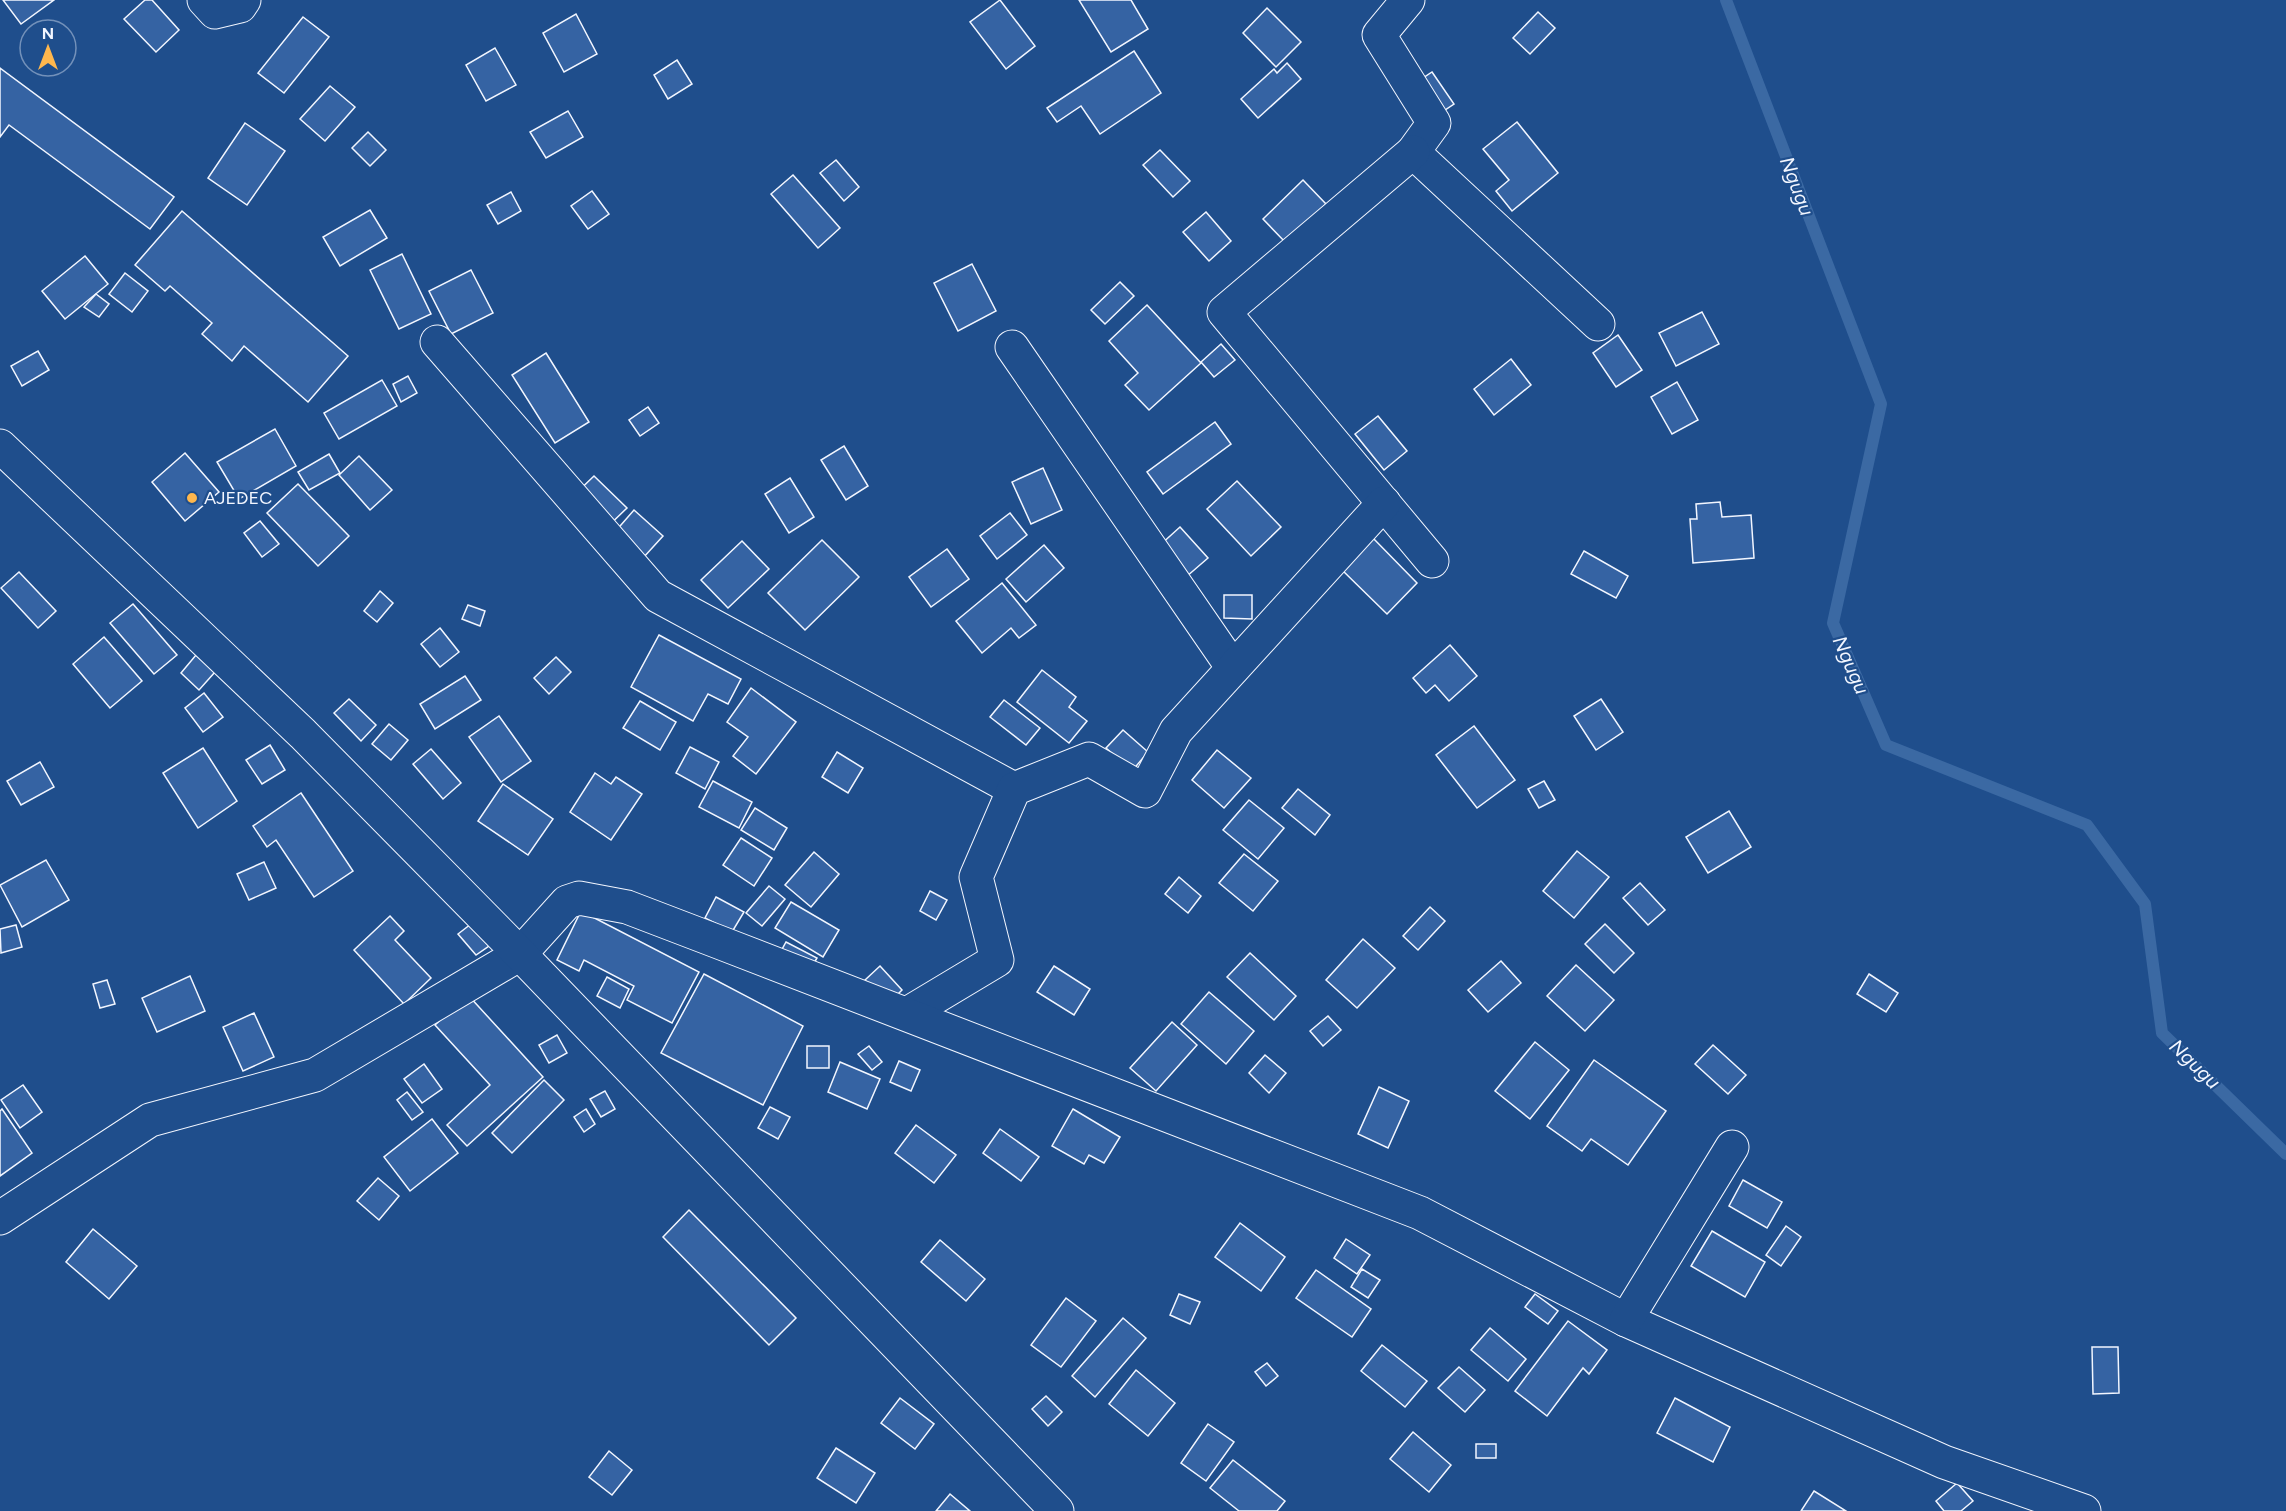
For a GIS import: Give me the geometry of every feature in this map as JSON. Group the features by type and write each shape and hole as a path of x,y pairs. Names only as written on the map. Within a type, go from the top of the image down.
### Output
{"street":[{"path":"204,0 215,12 240,6 244,0"},
{"path":"1408,0 1378,35 1434,123 1413,152 1224,312 1432,561"},
{"path":"1413,152 1598,324"},
{"path":"437,342 658,596 1014,789"},
{"path":"1012,347 1233,668"},
{"path":"0,446 303,734 520,954 1055,1510"},
{"path":"907,1014 997,960 976,877 1014,789 1089,759 1145,791 1176,731 1384,503"},
{"path":"0,1218 150,1120 315,1075 520,954 567,902 579,898 597,900 638,912 907,1014 1420,1213 1626,1320 1944,1462 2084,1511"},
{"path":"1626,1320 1732,1147"}],"building":[{"path":"3,0 54,0 29,18 18,18 18,20"},
{"path":"145,0 152,0 179,30 156,52 124,19"},
{"path":"1000,0 1035,46 1006,69 970,22"},
{"path":"1079,0 1131,0 1148,29 1111,52"},
{"path":"1267,8 1301,42 1276,67 1243,33"},
{"path":"1538,12 1555,28 1530,54 1513,38"},
{"path":"576,14 597,54 564,72 543,33"},
{"path":"303,17 329,37 284,93 258,73"},
{"path":"495,48 516,85 486,101 466,65"},
{"path":"1134,51 1161,93 1100,134 1081,106 1057,122 1047,108"},
{"path":"677,60 692,84 668,99 654,75"},
{"path":"1287,63 1301,79 1258,118 1241,99 1274,69 1277,73"},
{"path":"0,68 174,197 150,229 9,125 0,137"},
{"path":"1432,72 1454,104 1433,118 1411,86"},
{"path":"330,86 355,107 325,141 300,119"},
{"path":"568,111 583,137 546,158 530,132"},
{"path":"1517,122 1558,173 1512,211 1496,191 1509,180 1483,149"},
{"path":"245,123 285,151 247,205 208,178"},
{"path":"368,132 386,150 370,166 352,148"},
{"path":"1160,150 1190,181 1173,197 1143,165"},
{"path":"836,160 859,187 844,201 820,173"},
{"path":"793,175 840,228 818,248 771,194"},
{"path":"1303,180 1326,204 1286,243 1263,219"},
{"path":"592,191 609,214 588,229 571,206"},
{"path":"511,192 521,211 498,224 487,205"},
{"path":"370,210 387,238 340,266 323,237"},
{"path":"182,211 348,356 308,402 244,346 232,361 202,334 212,323 170,286 165,291 135,265"},
{"path":"1206,212 1231,241 1209,261 1183,232"},
{"path":"402,254 431,314 399,329 370,270"},
{"path":"85,256 108,284 65,319 42,291"},
{"path":"972,264 996,311 958,331 934,283"},
{"path":"471,270 493,313 451,334 429,291"},
{"path":"125,273 148,291 132,312 109,294"},
{"path":"1120,282 1134,296 1105,324 1091,310"},
{"path":"96,294 109,304 99,317 84,307"},
{"path":"1147,305 1201,363 1149,410 1125,385 1138,373 1109,341"},
{"path":"1702,312 1719,344 1676,366 1659,333"},
{"path":"1618,335 1642,370 1616,387 1593,353"},
{"path":"1221,344 1235,360 1214,377 1201,362"},
{"path":"38,351 49,370 22,386 11,366"},
{"path":"546,353 589,422 555,443 512,375"},
{"path":"1511,359 1531,385 1494,415 1474,389"},
{"path":"408,376 417,393 401,402 393,384"},
{"path":"382,380 397,406 339,439 324,413"},
{"path":"1677,382 1698,420 1672,434 1651,397"},
{"path":"648,407 659,423 640,436 629,420"},
{"path":"1378,416 1407,451 1384,470 1355,434"},
{"path":"1215,422 1231,444 1163,494 1147,472"},
{"path":"275,429 296,466 239,499 217,462"},
{"path":"844,446 868,486 846,500 821,460"},
{"path":"185,453 219,492 185,521 152,482"},
{"path":"329,454 340,473 309,490 298,472"},
{"path":"359,456 392,490 370,510 339,475"},
{"path":"1043,468 1062,510 1031,524 1012,482"},
{"path":"594,476 627,508 600,534 568,501"},
{"path":"790,478 814,517 789,533 765,494"},
{"path":"1237,481 1281,527 1251,556 1207,509"},
{"path":"298,484 349,536 318,566 267,513"},
{"path":"1720,502 1722,517 1751,515 1754,558 1693,563 1690,519 1697,519 1696,504"},
{"path":"634,510 663,536 643,558 614,533"},
{"path":"1010,513 1027,535 997,559 980,536"},
{"path":"260,521 279,544 262,557 244,533"},
{"path":"1180,527 1208,558 1186,577 1159,546"},
{"path":"1371,536 1417,583 1387,614 1340,568"},
{"path":"822,540 859,577 805,630 768,593"},
{"path":"742,541 769,569 728,608 701,580"},
{"path":"1044,545 1064,568 1026,602 1006,579"},
{"path":"947,549 969,579 931,607 909,577"},
{"path":"1584,551 1628,576 1616,598 1571,574"},
{"path":"19,572 56,611 38,628 1,588"},
{"path":"1002,583 1036,625 1019,638 1011,628 982,653 956,621"},
{"path":"380,591 393,603 377,622 364,611"},
{"path":"1224,595 1252,595 1252,619 1224,618"},
{"path":"133,604 177,655 154,674 110,623"},
{"path":"468,605 485,611 480,626 462,619"},
{"path":"440,628 459,652 440,667 421,644"},
{"path":"659,635 741,679 728,704 708,694 693,721 631,687"},
{"path":"104,637 142,681 110,708 73,664"},
{"path":"1450,645 1477,676 1449,701 1435,685 1426,693 1413,678"},
{"path":"196,655 215,672 199,690 181,673"},
{"path":"556,657 571,672 549,694 534,678"},
{"path":"1042,670 1076,697 1069,707 1087,721 1069,743 1017,702"},
{"path":"465,676 481,700 435,729 420,704"},
{"path":"751,688 796,722 756,774 733,756 748,737 727,722"},
{"path":"204,693 223,717 203,732 185,708"},
{"path":"349,699 376,725 361,741 334,713"},
{"path":"1601,699 1623,732 1596,750 1574,716"},
{"path":"1004,700 1040,728 1026,745 990,717"},
{"path":"640,701 676,722 660,750 623,728"},
{"path":"499,716 531,761 501,782 469,737"},
{"path":"389,724 408,740 391,760 372,744"},
{"path":"1474,726 1515,780 1477,808 1436,755"},
{"path":"1123,730 1148,752 1132,771 1106,748"},
{"path":"270,745 285,770 262,784 246,760"},
{"path":"690,747 719,762 705,789 676,773"},
{"path":"203,748 237,801 198,828 163,773"},
{"path":"431,749 461,783 443,799 413,764"},
{"path":"1217,750 1251,778 1224,808 1192,780"},
{"path":"837,752 863,768 848,793 822,777"},
{"path":"40,762 54,787 21,805 7,781"},
{"path":"595,773 611,784 616,777 642,794 611,840 570,812"},
{"path":"713,781 752,802 739,828 699,807"},
{"path":"1544,781 1555,800 1539,808 1528,789"},
{"path":"503,784 553,819 528,855 478,821"},
{"path":"1298,789 1330,815 1315,835 1282,808"},
{"path":"301,793 353,871 314,897 276,840 267,847 253,826"},
{"path":"1249,800 1284,828 1258,859 1223,830"},
{"path":"755,808 787,828 774,850 741,830"},
{"path":"1729,811 1751,847 1708,873 1686,837"},
{"path":"741,838 772,858 754,886 723,865"},
{"path":"1577,851 1609,877 1574,918 1543,891"},
{"path":"814,852 839,874 811,907 785,885"},
{"path":"1244,854 1278,881 1253,911 1219,883"},
{"path":"46,860 69,900 22,927 0,885"},
{"path":"264,862 276,888 249,900 237,874"},
{"path":"1179,877 1201,896 1188,913 1165,894"},
{"path":"1640,883 1665,910 1648,925 1623,898"},
{"path":"769,886 785,899 762,926 746,913"},
{"path":"930,891 947,900 936,920 920,911"},
{"path":"716,897 744,912 732,932 705,918"},
{"path":"791,902 839,930 823,957 775,928"},
{"path":"1430,907 1445,921 1418,950 1403,936"},
{"path":"581,911 699,972 672,1023 627,1000 634,986 584,960 579,971 557,960"},
{"path":"390,916 404,931 395,940 431,978 404,1004 354,950"},
{"path":"471,924 489,946 476,955 458,934"},
{"path":"1605,924 1634,953 1614,973 1585,944"},
{"path":"16,925 22,947 1,953 0,929"},
{"path":"1363,939 1395,968 1357,1008 1326,980"},
{"path":"786,942 817,958 810,970 780,953"},
{"path":"1250,953 1296,996 1274,1020 1227,977"},
{"path":"1501,961 1521,983 1488,1012 1468,990"},
{"path":"1576,965 1614,1000 1585,1031 1547,996"},
{"path":"880,966 902,990 888,1004 865,980"},
{"path":"1054,966 1090,989 1074,1015 1037,992"},
{"path":"704,974 803,1026 763,1105 661,1053"},
{"path":"1869,974 1898,993 1886,1012 1857,994"},
{"path":"190,976 205,1011 157,1032 142,998"},
{"path":"607,977 629,989 620,1008 597,996"},
{"path":"107,980 115,1004 100,1008 93,984"},
{"path":"1209,992 1254,1031 1226,1064 1181,1024"},
{"path":"468,995 543,1077 467,1146 447,1125 490,1085 435,1025"},
{"path":"254,1013 274,1057 243,1071 223,1027"},
{"path":"1328,1016 1341,1030 1323,1046 1310,1031"},
{"path":"1172,1022 1197,1045 1156,1091 1130,1068"},
{"path":"557,1035 567,1053 549,1063 539,1045"},
{"path":"1535,1042 1569,1070 1530,1119 1495,1091"},
{"path":"1713,1045 1746,1075 1728,1094 1695,1064"},
{"path":"807,1046 829,1046 829,1068 807,1068"},
{"path":"869,1046 882,1062 872,1070 858,1054"},
{"path":"1265,1055 1286,1073 1269,1093 1249,1073"},
{"path":"1594,1060 1666,1111 1628,1165 1591,1139 1582,1151 1547,1126"},
{"path":"899,1061 920,1070 911,1091 890,1082"},
{"path":"840,1062 880,1079 867,1109 828,1092"},
{"path":"424,1064 442,1089 422,1103 404,1079"},
{"path":"544,1080 564,1100 512,1153 492,1133"},
{"path":"23,1085 42,1112 20,1128 1,1100"},
{"path":"1379,1087 1409,1101 1388,1148 1358,1134"},
{"path":"605,1091 615,1109 601,1117 590,1099"},
{"path":"407,1092 423,1112 412,1120 397,1100"},
{"path":"770,1107 790,1117 778,1139 758,1128"},
{"path":"2,1109 32,1153 0,1176 0,1111"},
{"path":"586,1109 595,1124 584,1132 574,1117"},
{"path":"1073,1109 1120,1137 1104,1163 1089,1155 1084,1164 1052,1146"},
{"path":"432,1119 458,1153 410,1191 384,1157"},
{"path":"916,1125 956,1155 934,1183 895,1153"},
{"path":"1000,1129 1039,1157 1021,1181 983,1153"},
{"path":"378,1178 399,1196 379,1220 357,1201"},
{"path":"1743,1180 1782,1202 1767,1228 1729,1206"},
{"path":"689,1210 796,1318 769,1345 663,1237"},
{"path":"1240,1223 1285,1257 1261,1291 1215,1257"},
{"path":"1786,1226 1801,1237 1781,1266 1766,1255"},
{"path":"93,1229 137,1266 109,1299 66,1262"},
{"path":"1712,1231 1765,1262 1745,1297 1691,1266"},
{"path":"1346,1239 1370,1255 1357,1274 1334,1258"},
{"path":"940,1240 985,1279 966,1301 921,1262"},
{"path":"1362,1269 1380,1280 1368,1298 1351,1287"},
{"path":"1316,1270 1371,1309 1352,1337 1296,1298"},
{"path":"1179,1294 1200,1302 1190,1324 1170,1315"},
{"path":"1535,1294 1558,1311 1548,1324 1525,1307"},
{"path":"1066,1298 1096,1321 1061,1367 1031,1345"},
{"path":"1123,1318 1146,1338 1095,1397 1072,1376"},
{"path":"1568,1321 1607,1350 1589,1374 1583,1368 1547,1416 1515,1391"},
{"path":"1490,1328 1526,1359 1508,1381 1471,1350"},
{"path":"1382,1345 1427,1381 1405,1407 1361,1371"},
{"path":"2092,1347 2118,1347 2119,1393 2093,1394"},
{"path":"1267,1363 1278,1376 1266,1386 1255,1372"},
{"path":"1459,1367 1485,1390 1465,1412 1438,1388"},
{"path":"1136,1370 1175,1403 1148,1436 1109,1404"},
{"path":"1046,1396 1062,1412 1048,1426 1032,1409"},
{"path":"900,1398 934,1424 915,1449 881,1423"},
{"path":"1675,1398 1730,1427 1713,1462 1657,1433"},
{"path":"1208,1424 1234,1442 1206,1481 1181,1463"},
{"path":"1413,1432 1451,1465 1429,1492 1390,1459"},
{"path":"1476,1444 1496,1444 1496,1458 1476,1458"},
{"path":"836,1448 875,1473 856,1503 817,1478"},
{"path":"609,1451 632,1470 612,1495 589,1477"},
{"path":"1233,1460 1285,1501 1277,1511 1239,1511 1210,1488"},
{"path":"1957,1483 1973,1501 1961,1511 1944,1511 1936,1501"},
{"path":"1814,1491 1846,1511 1801,1511"},
{"path":"950,1494 970,1511 936,1511"}],"waterway":[{"name":"Ngugu","path":"1726,0 1881,404 1833,623 1886,745 2087,825 2145,904 2162,1033 2286,1154"}],"place":[{"name":"AJEDEC","path":"192,498"}]}
